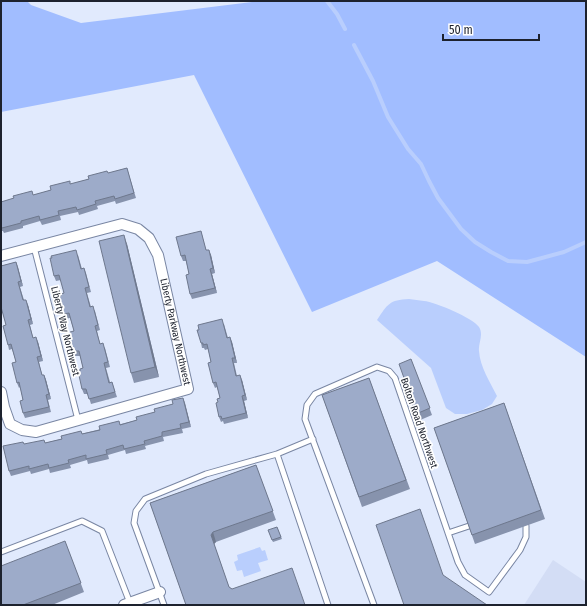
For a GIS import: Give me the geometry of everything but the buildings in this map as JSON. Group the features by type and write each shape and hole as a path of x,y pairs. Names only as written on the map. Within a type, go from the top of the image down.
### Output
{"street":[{"name":"Liberty Parkway Northwest","path":"1,256 122,224 138,229 149,238 158,254 188,389 36,432 22,430 10,424 1,392"},
{"path":"127,604 160,592"}],"lane":[{"name":"Liberty Way Northwest","path":"34,247 78,420"},
{"name":"Bolton Road Northwest","path":"374,605 305,419 307,405 315,394 377,367 389,371 395,378 458,562 465,575 489,592 520,550 526,537 526,526"},
{"path":"164,605 134,523 136,511 145,499 206,474 276,454 313,439"},
{"path":"276,454 328,605"},
{"path":"1,552 82,521 102,531 127,604"},
{"path":"448,533 469,526"}],"shaded area":[{"path":"1,1 27,1 31,5 81,23 261,1 586,1 586,357 437,261 312,312 194,75 1,112"},
{"path":"409,299 429,302 445,307 469,319 479,327 481,333 479,348 481,363 497,396 492,404 482,410 467,414 455,414 446,408 431,368 377,320 384,310 393,302 397,300"},
{"path":"260,547 262,551 265,550 268,560 258,563 261,571 244,577 242,570 237,571 234,562 238,560 237,555"},
{"path":"553,560 586,582 586,605 524,605"}],"waterway":[{"path":"327,1 337,14 345,29"},
{"path":"354,45 373,81 388,117 408,149 421,164 438,198 461,229 475,242 508,261 527,262 564,252 586,242"}]}
